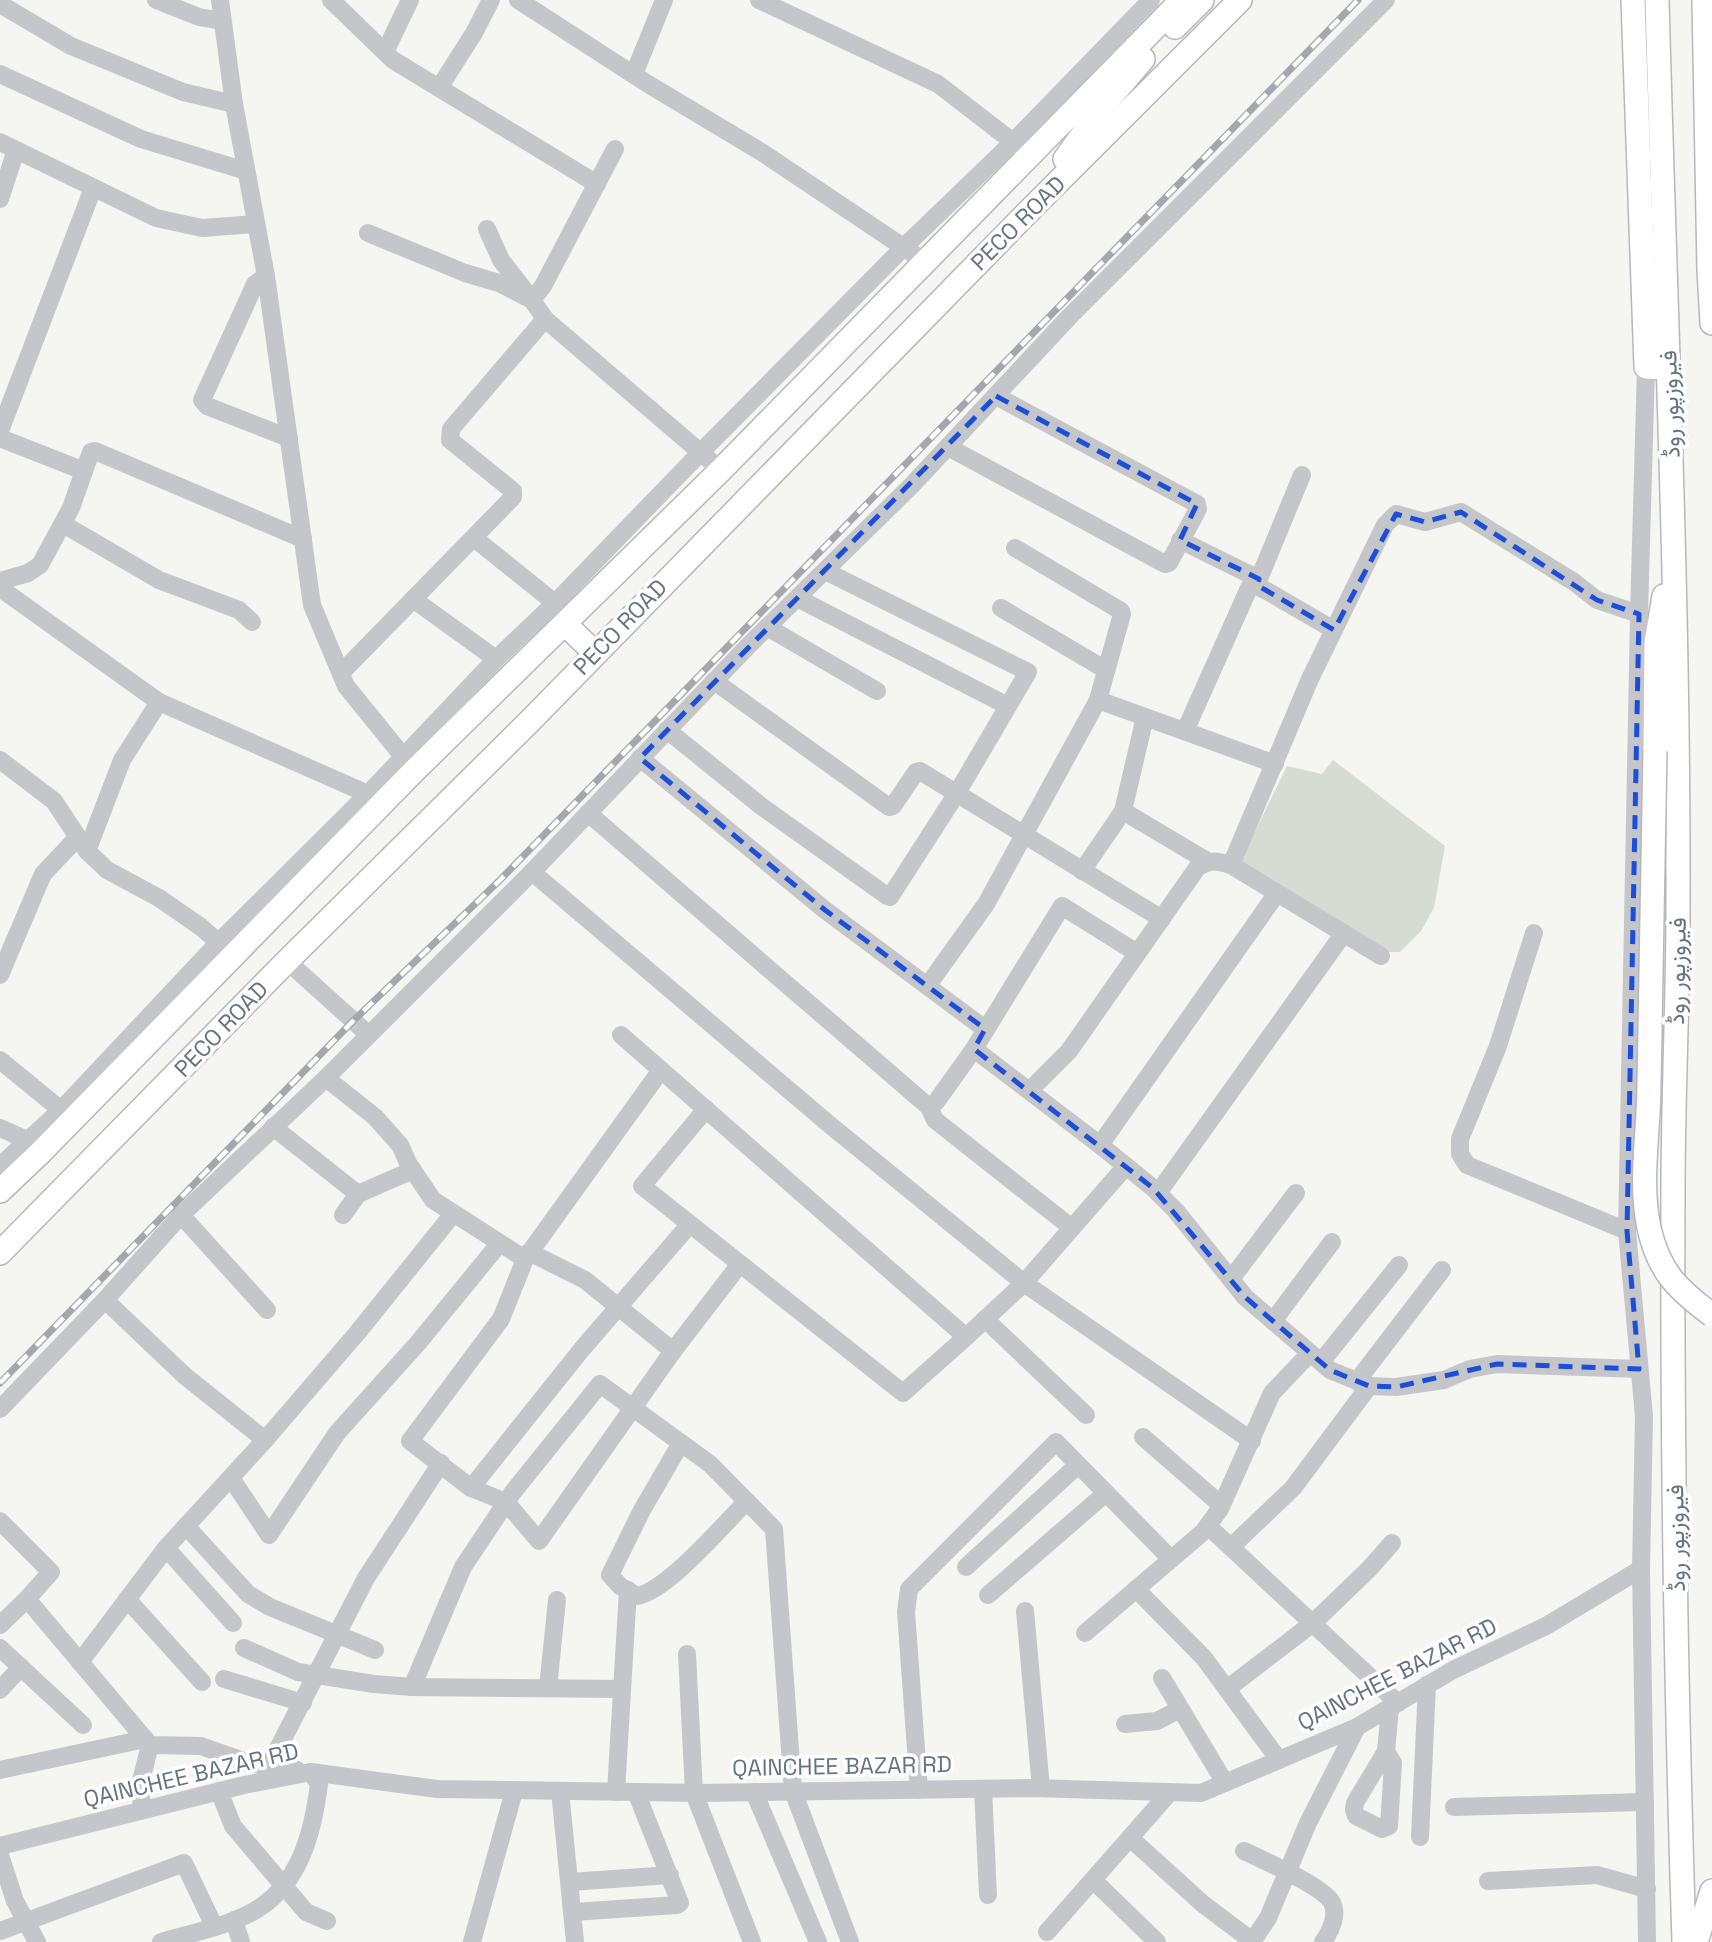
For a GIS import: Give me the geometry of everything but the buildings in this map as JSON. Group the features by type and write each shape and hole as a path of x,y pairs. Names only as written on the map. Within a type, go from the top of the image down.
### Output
{"main road":[{"name":"PECO ROAD","path":"0,1191 35,1147 225,949 560,614 621,569 721,470 924,261 1021,148 1182,0"},
{"path":"1028,212 1103,106 1143,58 1202,0"},
{"name":"PECO ROAD","path":"0,1253 528,723 594,652 1240,0"},
{"path":"1633,0 1658,368"},
{"name":"فیروزپور روڈ","path":"1657,0 1664,276 1658,368 1674,542 1678,908 1673,1201 1678,1765 1684,1942"},
{"path":"1704,0 1712,323"},
{"path":"1674,542 1656,643 1649,1111 1644,1190 1649,1227 1669,1278 1681,1292 1712,1315"},
{"path":"560,614 594,652"},
{"path":"1696,1942 1712,1891"}],"street":[{"path":"156,0 222,21"},
{"path":"220,0 234,104 267,276 312,605 346,686 409,764"},
{"path":"331,0 393,60 597,184"},
{"path":"385,52 410,0"},
{"path":"439,88 474,33 491,0"},
{"path":"518,0 648,84 763,153 924,261"},
{"path":"634,74 664,0"},
{"path":"759,0 938,83 1021,148"},
{"path":"0,1166 35,1147 61,1110 225,949 368,794 409,764 496,659 560,614 604,552 903,248 1021,148 1150,0"},
{"path":"0,1409 105,1300 181,1214 326,1077 532,872 714,681 948,447 1070,316 1386,0"},
{"path":"0,4 71,46 183,92 234,104"},
{"path":"0,74 141,139 246,171"},
{"path":"0,199 8,146 156,218 202,228 256,224"},
{"path":"532,300 543,286 615,149"},
{"path":"0,431 93,188"},
{"path":"487,229 501,260 545,319 721,470"},
{"path":"368,233 454,269 499,283 532,300"},
{"path":"267,276 255,284 202,400 207,406 289,438"},
{"path":"341,673 515,494 450,440 449,435 545,319"},
{"path":"1647,1942 1641,1569 1644,1416 1627,1231 1639,614 1658,368"},
{"path":"948,447 1165,564 1169,563 1198,509 1197,504 996,396"},
{"path":"0,438 84,471"},
{"path":"0,581 28,573 40,565 71,508 92,452 95,451 303,539"},
{"path":"1185,731 1249,588 1257,583 1301,475"},
{"path":"1231,865 1310,679 1385,525 1396,514 1425,522 1461,512 1574,582 1597,600 1639,614"},
{"path":"642,513 660,530"},
{"path":"63,524 159,579 239,610 252,622"},
{"path":"474,538 560,614"},
{"path":"1180,540 1257,583 1334,631"},
{"path":"928,985 986,904 1098,700 1122,612 1014,548"},
{"path":"604,552 621,569"},
{"path":"667,730 761,806 887,896 892,894 957,793 1028,672 825,571"},
{"path":"0,588 159,702 368,794"},
{"path":"797,598 1009,706"},
{"path":"413,599 496,659"},
{"path":"1001,608 1106,670"},
{"path":"767,627 877,691"},
{"path":"714,681 889,807 893,806 918,771 1162,919"},
{"path":"1098,700 1275,764"},
{"path":"0,975 43,874 83,844 122,760 159,702"},
{"path":"1082,871 1123,811 1145,717"},
{"path":"640,758 825,910 985,1029"},
{"path":"0,760 54,801 83,844 107,870 159,898 225,949"},
{"path":"1123,811 1207,862"},
{"path":"588,813 929,1107 935,1120 1072,1228"},
{"path":"1033,1093 1033,1087 1069,1051 1197,868 1207,862 1216,861 1231,865 1381,956"},
{"path":"532,872 830,1125 1024,1283 1252,1441"},
{"path":"1100,1144 1277,893"},
{"path":"936,1102 974,1049 1062,906 1137,953"},
{"path":"1158,1193 1343,933"},
{"path":"1534,933 1497,1046 1461,1139 1460,1154 1466,1166 1627,1231"},
{"path":"288,961 369,1034"},
{"path":"621,1034 966,1337"},
{"path":"974,1049 1100,1144 1158,1193 1176,1211 1245,1297 1331,1370 1363,1383 1396,1387 1444,1380 1469,1368 1497,1364 1639,1369"},
{"path":"0,1060 61,1110"},
{"path":"662,1070 527,1256 501,1319 410,1441 471,1488 506,1502 539,1541 673,1351 740,1264"},
{"path":"326,1077 375,1117 400,1144 433,1200 499,1244 585,1280 673,1351"},
{"path":"706,1109 642,1186 903,1393 1024,1283 1126,1166"},
{"path":"273,1127 358,1194"},
{"path":"0,1128 35,1147"},
{"path":"343,1215 358,1194 413,1170"},
{"path":"1231,1279 1296,1193"},
{"path":"181,1214 267,1310"},
{"path":"80,1662 166,1548 265,1440 358,1332 453,1214"},
{"path":"471,1488 582,1349 690,1224"},
{"path":"1273,1321 1332,1242"},
{"path":"231,1478 270,1535 337,1433 418,1343 499,1244"},
{"path":"1085,1633 1208,1526 1222,1506 1272,1393 1315,1357 1399,1265"},
{"path":"1231,1547 1293,1488 1442,1270"},
{"path":"105,1300 185,1376 265,1440"},
{"path":"985,1320 1086,1415"},
{"path":"412,1687 463,1567 506,1502 600,1384 710,1464 774,1529 793,1791 850,1942"},
{"path":"1143,1437 1222,1506"},
{"path":"919,1790 906,1612 909,1589 1055,1442 1171,1559"},
{"path":"681,1443 642,1510 610,1575 637,1596 647,1594 669,1578 747,1501"},
{"path":"269,1766 366,1578 441,1463"},
{"path":"966,1567 1078,1465"},
{"path":"988,1595 1106,1493"},
{"path":"0,1521 51,1572 27,1600 0,1625"},
{"path":"186,1526 248,1594 270,1608 375,1650"},
{"path":"1208,1526 1312,1623 1394,1705 1386,1751"},
{"path":"1227,1689 1312,1623 1369,1569 1392,1543"},
{"path":"166,1548 233,1623"},
{"name":"QAINCHEE BAZAR RD","path":"0,1846 219,1791 310,1772 437,1790 694,1793 1041,1788 1201,1793 1357,1727 1453,1670 1546,1626 1641,1569"},
{"path":"1136,1589 1204,1658 1279,1760"},
{"path":"616,1792 628,1590"},
{"path":"127,1599 202,1682"},
{"path":"27,1600 147,1742 140,1785 142,1810"},
{"path":"548,1688 557,1600"},
{"path":"1025,1611 1041,1788"},
{"path":"0,1648 83,1725"},
{"path":"244,1648 298,1672 412,1687 622,1689"},
{"path":"687,1654 694,1793 752,1942"},
{"path":"0,1690 21,1667"},
{"path":"1162,1678 1224,1783"},
{"path":"224,1679 303,1703"},
{"path":"1420,1837 1427,1685"},
{"path":"1125,1724 1157,1721 1180,1709"},
{"path":"1130,1838 1203,1904 1252,1942 1268,1918 1308,1823 1357,1727"},
{"path":"0,1770 147,1742 201,1746 249,1763 310,1772 319,1784 316,1806 307,1843 284,1886 259,1909 234,1920 161,1942"},
{"path":"983,1788 988,1895"},
{"path":"472,1942 514,1790"},
{"path":"219,1791 233,1826 306,1912 327,1922"},
{"path":"560,1791 575,1942"},
{"path":"573,1912 677,1905 681,1900 636,1792"},
{"path":"754,1792 818,1942"},
{"path":"1047,1931 1170,1792"},
{"path":"1454,1807 1645,1802"},
{"path":"1244,1851 1331,1900 1335,1912 1330,1932 1323,1942"},
{"path":"0,1855 15,1900 37,1942"},
{"path":"0,1931 184,1863 214,1926"},
{"path":"570,1882 670,1875"},
{"path":"1488,1881 1597,1875 1647,1889"},
{"path":"1093,1880 1157,1942"},
{"path":"234,1920 241,1942"}],"highlighted area":[{"path":"996,396 1197,504 1180,540 1259,579 1257,585 1334,630 1396,514 1425,522 1461,512 1597,600 1639,614 1627,1231 1639,1369 1497,1364 1396,1387 1369,1386 1330,1370 1245,1297 1153,1188 974,1049 985,1029 825,910 640,758"}],"shaded area":[{"path":"1333,760 1445,846 1434,908 1421,931 1400,952 1386,952 1239,864 1287,766 1322,774"}],"railway":[{"path":"0,1383 354,1020 499,881 1358,0"}]}
